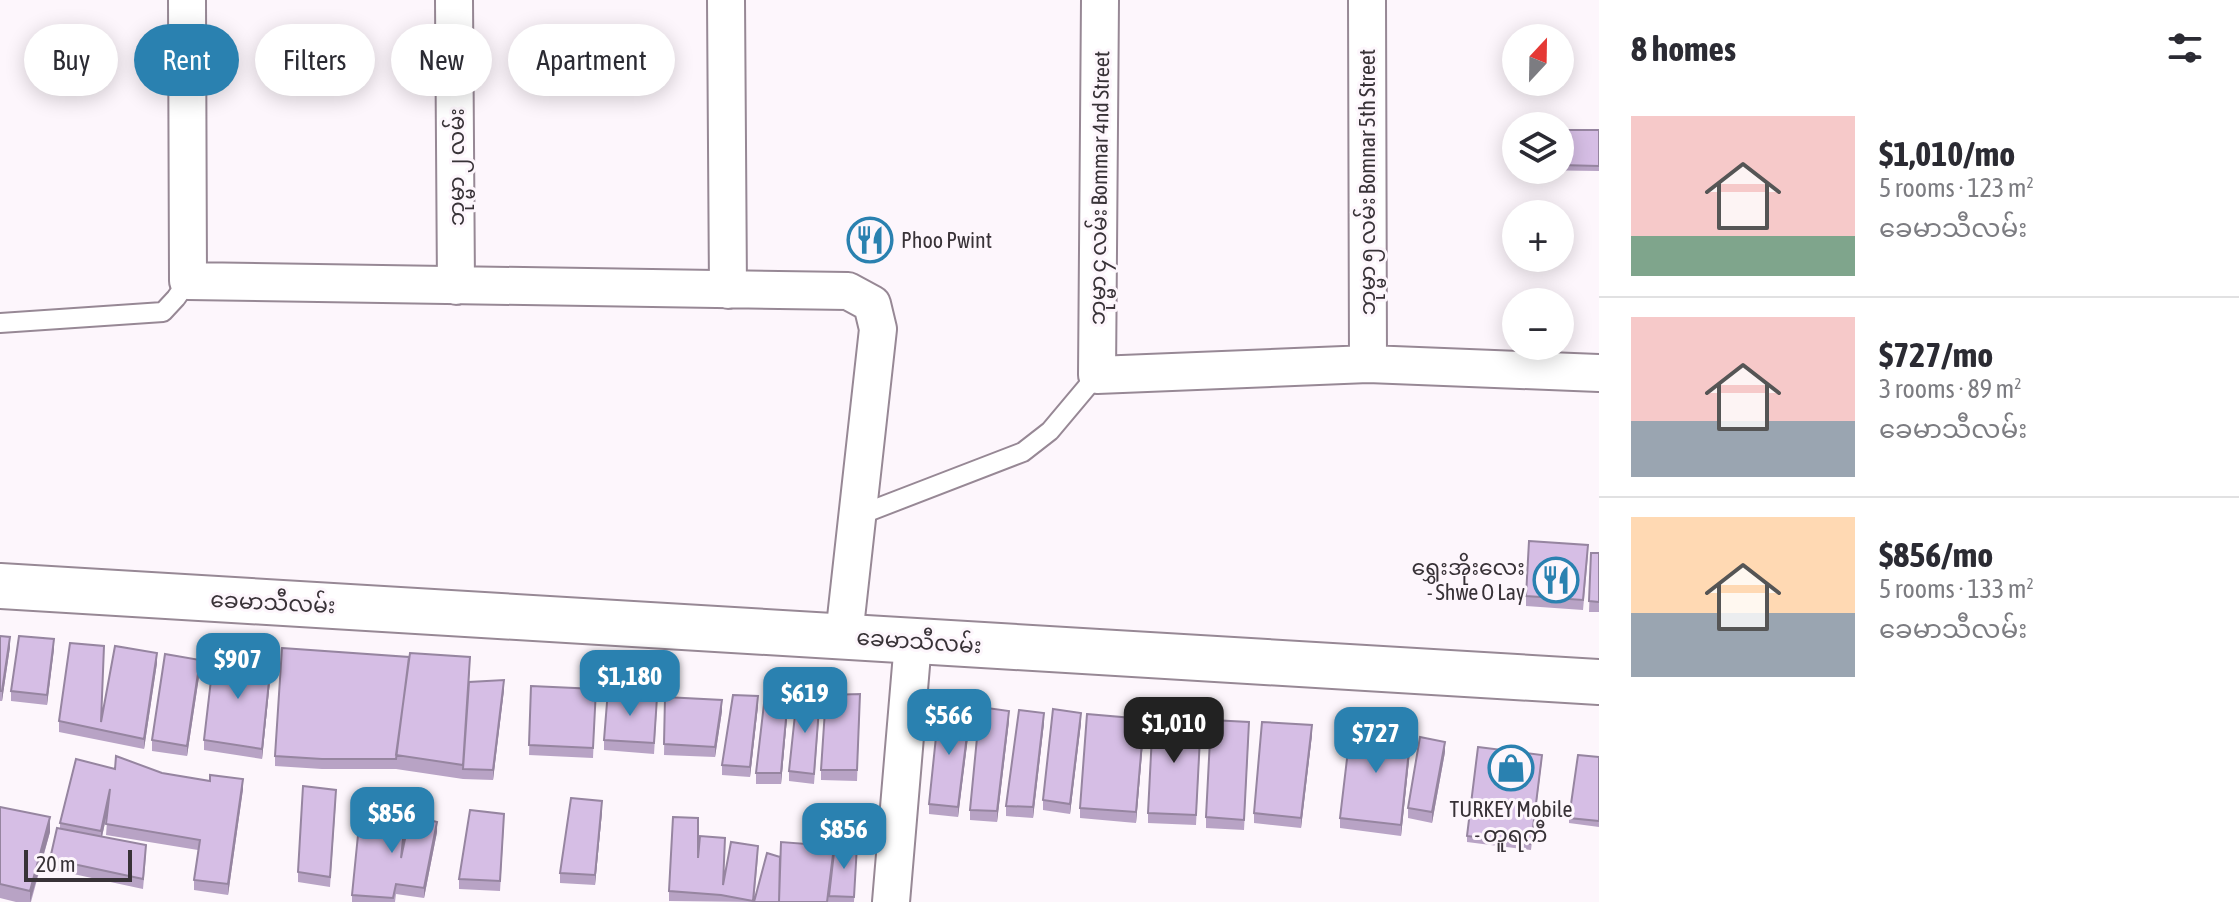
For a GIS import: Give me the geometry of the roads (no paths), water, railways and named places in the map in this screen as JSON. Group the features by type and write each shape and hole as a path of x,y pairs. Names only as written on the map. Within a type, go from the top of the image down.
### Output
{"main road":[{"name":"ခေမာသီလမ်း","path":"0,586 1599,682"}],"street":[{"path":"187,0 188,281 848,291 872,304 878,329 844,636"},
{"name":"ဘုမ္မာ ၂ လမ်း","path":"454,0 456,286"},
{"path":"726,0 728,290"},
{"name":"ဘုမ္မာ ၄ လမ်း Bommar 4nd Street","path":"1097,375 1100,0"},
{"name":"ဘုမ္မာ ၅ လမ်း Bomnar 5th Street","path":"1367,0 1368,364"},
{"path":"1097,375 1368,364 1599,373"},
{"path":"891,902 913,642"}],"lane":[{"path":"0,323 163,312 188,281"},
{"path":"857,516 1023,452 1050,431 1097,375"}],"place":[{"name":"Phoo Pwint","path":"870,240"},
{"name":"ရွှေးအိုးလေး - Shwe O Lay","path":"1556,580"},
{"name":"TURKEY Mobile - တူရကီ","path":"1511,768"}]}
